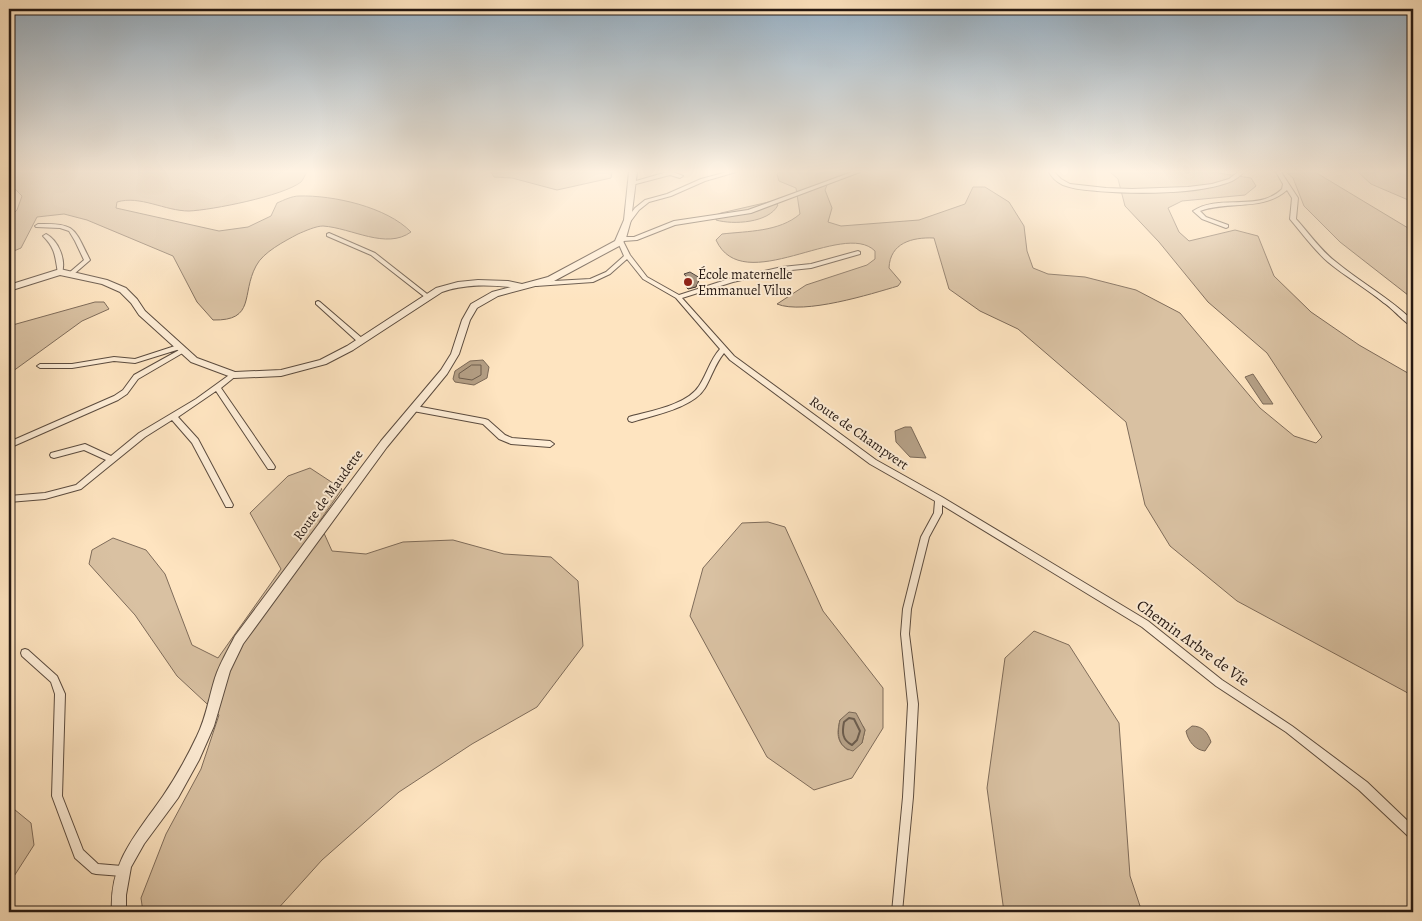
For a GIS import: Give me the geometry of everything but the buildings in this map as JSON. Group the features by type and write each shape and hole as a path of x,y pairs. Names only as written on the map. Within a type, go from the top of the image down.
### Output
{"street":[{"path":"629,215 621,240 635,239 674,223 729,215"},
{"path":"628,221 633,215"},
{"path":"1201,215 1204,218 1226,226"},
{"path":"1294,215 1294,219 1328,258 1390,303 1413,325"},
{"path":"38,226 63,224 71,229 87,260 72,274"},
{"path":"329,235 373,254 428,297"},
{"path":"46,236 55,245 62,264 60,272"},
{"name":"Route de Champvert","path":"621,240 627,256 650,283 678,296 723,350 847,444 891,474 938,499"},
{"name":"Route de Maudette","path":"119,912 117,892 122,871 131,851 183,777 203,739 212,714 224,668 239,640 318,536 384,444 416,409 444,372 455,354 466,320 474,306 490,296 536,284 568,270 621,240"},
{"path":"678,296 732,280 782,269 811,266 858,253"},
{"path":"536,284 591,281 608,273 627,256"},
{"path":"9,288 60,272 123,290 142,313 181,349 199,362 234,375 265,375 302,369 323,362 360,341 439,290 460,284 489,282 523,286"},
{"path":"318,303 360,341"},
{"path":"40,366 72,366 114,359 135,361 181,349"},
{"path":"9,445 116,398 125,392 136,377 181,349"},
{"path":"632,419 692,397 702,388 712,361 723,350"},
{"path":"9,499 45,496 78,486 142,435 174,416 234,375"},
{"path":"217,387 271,467"},
{"path":"416,409 485,422 502,437 511,441 550,444"},
{"path":"174,416 195,441 228,505"},
{"path":"54,455 85,447 112,460"},
{"path":"897,912 908,797 913,704 905,634 907,609 926,537 938,513 938,499"},
{"name":"Chemin Arbre de Vie","path":"938,499 1145,624 1219,684 1289,729 1341,769 1398,817 1413,833"},
{"path":"25,653 54,679 60,694 57,796 79,854 96,869 122,871"}],"shaded area":[{"path":"12,215 55,215 37,217 21,248 9,253 9,218"},
{"path":"68,215 147,215 219,231 248,227 271,215 386,215 401,223 411,232 401,237 380,239 323,226 298,234 275,247 259,261 252,276 242,311 236,316 227,319 213,320 197,302 173,256 87,220"},
{"path":"716,215 768,215 759,219 741,222 723,222 716,220"},
{"path":"799,215 830,215 828,222 841,226 919,220 933,215 1017,215 1024,226 1027,251 1033,268 1048,274 1085,277 1136,290 1180,313 1260,408 1294,436 1316,443 1322,437 1267,353 1208,302 1159,242 1133,215 1171,215 1179,232 1189,241 1235,230 1258,236 1274,276 1311,312 1359,345 1413,376 1413,699 1406,692 1237,601 1170,546 1145,505 1126,422 1018,329 980,311 949,289 934,238 910,240 898,247 893,253 889,268 901,282 898,286 838,302 804,307 789,307 777,304 806,285 867,265 875,259 875,251 860,244 840,244 770,261 748,262 729,256 716,240 722,234 773,227 792,220"},
{"path":"1313,215 1386,215 1413,231 1413,299 1340,242"},
{"path":"95,302 104,302 109,309 82,321 9,374 9,326"},
{"path":"310,468 342,489 319,522 332,551 366,554 403,542 453,540 504,554 551,557 578,581 583,646 537,707 472,744 399,792 322,860 275,912 143,912 141,898 166,834 201,769 219,715 177,676 135,615 89,564 92,550 113,538 146,550 165,574 192,645 218,658 281,569 250,513 288,476"},
{"path":"768,522 785,527 823,611 883,688 883,728 852,778 814,790 767,757 690,616 703,568 742,523","holes":["840,720 863,726 865,730 862,743 848,750 841,744 838,736"]},
{"path":"1034,631 1069,645 1119,723 1130,876 1142,912 1004,912 987,788 1005,658"},
{"path":"9,805 31,823 34,845 9,884"}],"water":[{"path":"483,360 489,367 487,378 474,385 455,382 453,379 455,371 470,361"},
{"path":"1253,374 1273,404 1263,404 1245,377"},
{"path":"911,427 926,458 910,457 896,442 895,431"},
{"path":"849,712 856,713 865,730 862,743 853,751 844,746 839,739 840,720"},
{"path":"1192,726 1202,729 1208,736 1211,742 1205,751 1195,747 1188,738 1186,731"}],"place":[{"name":"École maternelle Emmanuel Vilus","path":"688,282"}]}
